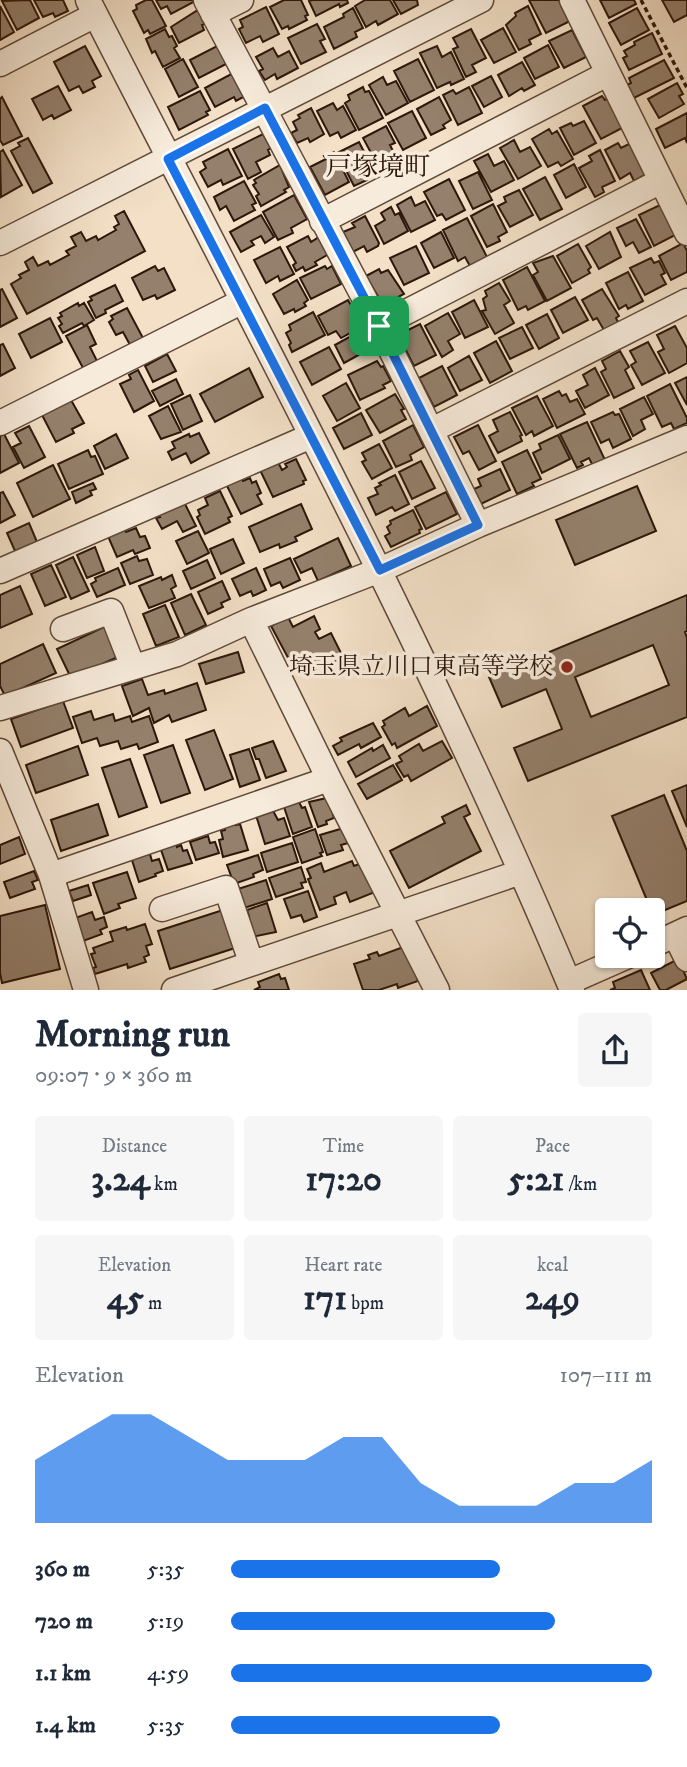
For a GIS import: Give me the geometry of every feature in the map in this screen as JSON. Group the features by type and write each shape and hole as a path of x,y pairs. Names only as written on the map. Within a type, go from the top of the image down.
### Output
{"street":[{"path":"241,0 209,7 379,326 478,525"},
{"path":"0,243 481,0"},
{"path":"572,0 687,233"},
{"path":"0,64 92,7 380,570 521,872 571,986 605,968"},
{"path":"322,221 607,74"},
{"path":"379,326 661,181"},
{"path":"0,422 243,301"},
{"path":"432,430 687,301"},
{"path":"0,571 311,436"},
{"path":"0,708 177,654 251,620 380,570 478,525 687,438"},
{"path":"63,629 111,611 133,667"},
{"path":"251,620 329,779 438,990"},
{"path":"0,751 51,875 86,990"},
{"path":"51,875 329,779"},
{"path":"174,990 521,872"},
{"path":"162,909 226,888 251,962"},
{"path":"671,936 687,959"}],"path":[{"path":"641,0 687,89"}],"building":[{"path":"30,0 39,18 17,30 2,1"},
{"path":"34,0 63,0 68,11 55,17 53,13 43,17"},
{"path":"152,0 166,26 150,34 148,30 144,33 133,11 137,9 136,5"},
{"path":"156,0 197,0 171,14 167,6 161,9"},
{"path":"284,0 301,0 308,15 305,16 307,20 289,29 288,26 282,29 270,7"},
{"path":"347,0 348,3 340,7 339,4 316,16 309,1"},
{"path":"365,0 390,0 398,14 378,25 376,21 366,27 355,6"},
{"path":"393,0 417,0 418,5 401,14"},
{"path":"529,0 559,0 570,21 546,33"},
{"path":"600,0 634,0 636,4 609,18"},
{"path":"662,0 687,0 687,15 674,22"},
{"path":"0,6 14,32 0,40"},
{"path":"528,6 541,34 529,40 531,44 519,50 506,25 516,16 515,13"},
{"path":"266,7 279,34 263,42 260,36 246,43 239,29 243,27 240,20"},
{"path":"201,8 209,22 202,25 204,30 179,43 171,27"},
{"path":"353,8 363,28 355,32 357,37 334,49 324,27 344,17 343,14"},
{"path":"637,8 649,30 621,45 609,23"},
{"path":"317,24 325,39 320,41 326,52 301,64 288,38"},
{"path":"503,28 516,52 494,63 481,40"},
{"path":"165,29 169,37 172,36 177,46 174,48 180,58 163,67 155,51 152,53 146,39"},
{"path":"471,29 486,58 472,65 476,72 466,77 453,49 458,47 453,38"},
{"path":"572,30 586,57 564,68 549,41"},
{"path":"652,33 662,54 629,70 623,58 627,56 624,51 635,45 634,42"},
{"path":"219,45 228,63 199,78 190,60"},
{"path":"548,45 559,67 535,79 524,58"},
{"path":"85,46 101,76 92,81 95,87 83,93 79,86 69,91 54,62"},
{"path":"437,46 442,57 451,52 464,79 437,88 420,53"},
{"path":"273,48 278,57 289,51 298,68 277,79 275,74 265,80 259,71 263,69 256,57"},
{"path":"183,59 198,87 179,97 165,69"},
{"path":"418,59 434,90 410,102 394,71"},
{"path":"664,60 674,78 634,98 627,85 631,83 629,78"},
{"path":"522,62 535,85 524,91 522,88 509,96 498,75"},
{"path":"235,72 247,95 236,101 234,97 215,107 205,88"},
{"path":"491,76 502,97 484,107 472,86"},
{"path":"383,77 387,85 396,81 408,103 386,115 369,85"},
{"path":"677,83 683,94 679,96 684,104 659,118 648,99"},
{"path":"58,86 71,110 54,119 52,115 43,120 32,99"},
{"path":"363,87 365,92 369,91 383,118 359,130 345,103 350,100 348,95"},
{"path":"469,87 482,113 458,125 443,95 453,90 456,94"},
{"path":"200,91 210,110 206,112 208,115 179,130 168,107"},
{"path":"602,96 605,100 609,98 624,127 601,139 583,106"},
{"path":"2,97 22,136 3,145 0,140"},
{"path":"439,97 451,120 443,125 445,128 431,135 417,109"},
{"path":"333,103 337,110 343,106 356,130 341,138 338,132 330,136 317,111"},
{"path":"311,108 324,134 310,142 308,138 297,143 291,133 297,130 293,122 300,118 298,115"},
{"path":"412,111 426,138 403,150 388,123"},
{"path":"687,113 687,143 685,138 665,148 656,129"},
{"path":"584,121 596,143 574,155 560,128"},
{"path":"386,126 395,143 390,145 395,155 377,164 363,138"},
{"path":"549,129 552,134 557,131 573,159 561,166 558,162 548,167 532,139"},
{"path":"263,134 271,148 268,150 270,155 256,162 261,172 248,179 233,149"},
{"path":"28,138 52,183 33,193 11,151 20,146 18,143"},
{"path":"514,140 520,152 530,147 541,166 518,179 500,148"},
{"path":"359,142 373,169 364,174 367,180 354,186 337,153"},
{"path":"618,143 621,148 631,143 647,174 634,181 630,173 620,179 605,150"},
{"path":"228,149 242,176 223,185 221,180 208,187 200,172 206,168 203,162"},
{"path":"3,150 22,185 1,197 0,152"},
{"path":"600,150 615,181 602,187 604,192 595,197 579,168 592,161 589,156"},
{"path":"334,152 349,182 325,195 310,167"},
{"path":"488,154 494,166 504,161 514,180 491,192 474,161"},
{"path":"574,164 586,187 566,198 554,175"},
{"path":"280,165 289,187 284,190 286,192 261,206 256,196 259,194 253,185 256,183 254,180"},
{"path":"478,172 492,200 473,209 459,181"},
{"path":"545,177 562,209 540,220 523,189"},
{"path":"449,179 465,210 446,220 442,214 437,216 424,192"},
{"path":"244,181 256,203 252,205 255,210 234,221 226,206 220,210 214,197"},
{"path":"519,190 533,215 510,227 498,206 506,202 504,197"},
{"path":"294,195 307,219 291,228 293,233 278,240 263,212"},
{"path":"411,197 415,206 425,201 435,220 411,232 397,205"},
{"path":"493,204 507,232 498,237 500,241 487,247 471,216"},
{"path":"662,204 677,234 654,246 639,215"},
{"path":"391,207 395,215 399,213 408,231 384,244 375,226 385,220 381,213"},
{"path":"124,211 145,251 27,314 11,284 21,278 19,275 29,270 25,262 33,257 38,266 48,261 50,265 69,255 66,251 76,246 71,237 81,232 86,241 96,236 98,240 116,230 114,227 119,224 115,216"},
{"path":"261,215 274,237 265,243 261,236 251,241 254,245 241,252 230,232"},
{"path":"365,216 379,243 378,246 367,252 364,246 353,252 343,232 355,227 352,223"},
{"path":"467,218 488,259 471,268 465,257 458,261 443,230"},
{"path":"636,219 651,247 639,253 633,242 626,246 617,228"},
{"path":"441,232 454,258 434,268 421,243"},
{"path":"610,232 621,257 599,269 586,246"},
{"path":"308,236 311,242 319,237 329,254 315,262 317,265 305,271 303,267 296,271 293,265 296,263 287,247"},
{"path":"683,243 687,251 687,272 671,280 659,256"},
{"path":"578,244 591,267 588,270 590,273 572,283 557,256"},
{"path":"416,246 429,273 404,285 390,258"},
{"path":"280,247 294,274 280,281 278,276 266,283 254,260"},
{"path":"553,256 571,288 547,301 533,275 538,272 533,263"},
{"path":"651,258 654,263 659,261 665,273 661,275 666,284 645,295 630,268"},
{"path":"155,266 158,271 164,268 175,290 157,299 155,295 143,300 132,278"},
{"path":"325,266 327,269 332,266 341,284 311,299 300,278"},
{"path":"527,267 545,301 528,310 526,306 518,310 503,280"},
{"path":"379,269 381,273 388,270 404,294 383,305 366,276"},
{"path":"628,272 643,301 628,309 626,305 619,309 606,283"},
{"path":"297,280 308,300 304,303 306,306 284,314 273,294"},
{"path":"499,283 510,301 504,305 514,323 495,334 482,311 486,310 483,299 487,296 485,291"},
{"path":"115,285 123,301 96,318 88,302 92,300 90,297"},
{"path":"2,289 17,318 0,327 0,290"},
{"path":"602,289 619,316 616,318 619,324 605,332 597,318 593,320 582,300"},
{"path":"575,297 588,320 563,333 551,310"},
{"path":"348,300 359,328 341,338 336,331 328,335 318,316"},
{"path":"474,300 488,327 465,338 452,312"},
{"path":"78,303 79,306 84,303 94,320 63,333 59,326 62,324 58,318 62,316 60,313"},
{"path":"127,308 143,338 130,345 123,332 116,335 109,322 113,319 111,316"},
{"path":"313,312 325,335 292,352 286,333 291,330 289,325"},
{"path":"448,313 460,334 448,341 453,350 442,357 425,326"},
{"path":"547,314 559,338 539,349 526,325"},
{"path":"50,318 62,342 31,358 19,334"},
{"path":"420,324 436,355 414,366 398,335"},
{"path":"87,325 96,344 90,347 97,361 83,368 66,336"},
{"path":"675,326 687,348 687,363 669,373 658,352 664,349 657,335"},
{"path":"522,327 533,348 510,359 499,338"},
{"path":"364,329 373,347 344,363 335,345"},
{"path":"496,341 512,371 490,383 474,353"},
{"path":"648,342 665,373 642,385 631,365 636,362 630,351"},
{"path":"3,344 15,368 0,376 0,345"},
{"path":"329,347 341,369 312,385 300,362"},
{"path":"620,351 629,367 625,370 634,388 614,398 601,372 606,369 602,361"},
{"path":"167,354 176,371 153,382 145,366"},
{"path":"469,356 482,380 460,391 448,368"},
{"path":"377,361 391,381 383,385 385,388 360,400 348,375"},
{"path":"442,366 457,395 434,407 419,378"},
{"path":"249,368 263,397 215,422 200,394"},
{"path":"595,368 609,395 585,408 576,391 588,385 583,375"},
{"path":"138,370 154,401 134,412 120,384 131,379 129,375"},
{"path":"687,377 687,405 675,383"},
{"path":"176,379 183,394 160,406 152,391"},
{"path":"346,383 360,408 337,421 323,396"},
{"path":"670,384 687,418 687,423 674,429 671,423 662,427 647,396"},
{"path":"559,391 562,396 566,394 570,402 577,399 585,414 557,428 543,399"},
{"path":"395,394 404,409 401,410 406,419 380,433 366,410"},
{"path":"190,395 202,421 183,430 171,404"},
{"path":"537,396 553,426 534,436 532,431 526,435 512,408"},
{"path":"644,397 653,414 641,420 645,429 633,436 620,409"},
{"path":"71,400 84,423 72,429 74,433 56,442 42,415"},
{"path":"168,406 181,432 161,439 149,416"},
{"path":"510,412 522,435 522,441 498,453 489,436 498,431 493,420"},
{"path":"613,412 615,415 619,414 631,439 613,448 609,439 601,443 591,422"},
{"path":"361,413 372,435 344,449 333,428"},
{"path":"587,422 605,460 593,466 589,458 577,468 560,434"},
{"path":"413,425 424,447 410,455 412,460 396,467 383,441"},
{"path":"478,425 496,461 479,470 469,451 463,454 454,437"},
{"path":"29,426 45,457 24,468 13,447 21,443 15,433"},
{"path":"199,433 209,453 191,463 186,453 172,460 168,452 175,448 172,442 189,434 190,437"},
{"path":"4,434 19,463 0,473 0,436"},
{"path":"116,434 128,458 105,469 94,446"},
{"path":"558,435 570,459 542,473 533,453 541,449 539,444"},
{"path":"379,444 392,468 372,479 362,462 366,460 362,453"},
{"path":"88,450 91,457 95,456 103,474 69,489 58,464"},
{"path":"527,450 541,479 532,483 534,486 517,494 502,462"},
{"path":"296,459 306,480 303,481 304,484 273,497 260,470 278,462 282,470 287,467 285,464"},
{"path":"421,461 435,488 412,499 399,472"},
{"path":"53,465 70,499 33,517 17,483"},
{"path":"500,469 510,490 481,504 474,489 481,486 478,479"},
{"path":"395,475 409,504 395,511 392,507 376,515 368,498 378,494 375,488 381,485 379,483"},
{"path":"241,477 243,481 250,478 252,483 256,481 261,493 257,495 262,504 241,514 226,484"},
{"path":"93,483 96,489 90,491 92,495 76,503 72,492"},
{"path":"637,486 656,531 575,565 556,520"},
{"path":"220,491 232,516 228,518 230,522 205,534 197,517 200,515 198,510 208,505 205,498"},
{"path":"3,492 15,515 0,523 0,493"},
{"path":"446,492 457,514 426,529 415,507"},
{"path":"183,500 196,526 183,532 177,521 162,529 156,518 160,517 158,513"},
{"path":"301,504 312,529 295,537 297,541 280,548 279,544 260,552 249,527"},
{"path":"413,510 422,529 419,530 420,533 391,547 385,536 390,533 387,527 391,524 390,521"},
{"path":"29,523 37,542 15,551 7,533"},
{"path":"124,527 126,532 136,528 140,537 145,536 150,548 135,554 133,550 117,557 107,534"},
{"path":"198,531 209,553 187,564 176,541"},
{"path":"338,538 351,566 318,581 312,568 301,573 294,559"},
{"path":"233,539 244,563 221,574 210,549"},
{"path":"95,547 104,571 87,578 77,555"},
{"path":"137,556 139,561 147,559 153,575 130,584 121,563"},
{"path":"73,557 89,591 71,599 56,565"},
{"path":"290,558 300,580 283,588 280,582 271,586 264,569"},
{"path":"207,560 215,578 191,589 183,571"},
{"path":"51,565 66,597 45,606 31,574"},
{"path":"118,568 125,585 97,597 91,584 96,581 95,578"},
{"path":"256,568 266,590 253,596 251,591 240,596 232,579"},
{"path":"172,575 176,586 171,589 175,598 149,608 139,586"},
{"path":"222,581 230,599 221,603 223,607 208,614 198,592"},
{"path":"20,586 32,614 0,628 0,595"},
{"path":"191,594 206,625 185,635 171,603"},
{"path":"687,595 687,717 528,781 514,748 562,729 546,689 502,707 489,677","holes":["653,645 669,685 591,717 575,677"]},
{"path":"165,605 179,637 156,646 143,614"},
{"path":"314,616 320,629 315,632 319,639 331,633 343,657 327,666 325,661 312,668 314,671 309,674 307,670 303,673 299,664 293,667 271,626 288,617 293,627"},
{"path":"106,626 120,656 71,678 57,649"},
{"path":"43,644 56,673 5,696 0,686 0,664"},
{"path":"238,652 244,672 206,684 199,664"},
{"path":"142,679 148,695 164,690 165,694 197,683 206,710 172,722 169,715 154,723 149,708 133,716 122,686"},
{"path":"63,701 73,728 21,747 11,719"},
{"path":"427,706 437,726 397,748 395,743 392,745 382,727 385,725 383,721 405,708 409,716"},
{"path":"91,711 94,720 113,714 115,721 130,716 132,722 149,716 158,742 139,749 137,744 121,749 118,741 100,746 97,738 82,743 73,717"},
{"path":"373,723 381,737 361,748 359,744 338,755 333,746 342,741 340,738"},
{"path":"214,730 233,779 205,790 186,740"},
{"path":"273,741 286,771 266,778 252,748"},
{"path":"442,741 452,758 411,781 408,775 404,777 396,764 402,761 399,756 419,744 423,751"},
{"path":"173,745 190,793 161,803 144,755"},
{"path":"383,745 390,758 356,777 348,762 372,748 373,751"},
{"path":"78,746 88,775 36,793 26,765"},
{"path":"249,749 260,780 240,787 230,755"},
{"path":"130,759 147,807 119,817 102,768"},
{"path":"393,765 402,780 367,799 358,784"},
{"path":"687,785 687,827 672,791"},
{"path":"664,795 687,851 687,901 665,910 665,898 646,898 612,816"},
{"path":"331,797 336,814 333,815 334,818 326,821 327,824 318,827 309,802"},
{"path":"299,802 302,808 305,807 312,827 293,834 284,807"},
{"path":"98,804 108,835 61,851 51,820"},
{"path":"466,805 470,814 464,817 481,851 409,888 390,851 445,823 442,817"},
{"path":"271,807 278,820 284,818 290,836 265,844 255,812"},
{"path":"235,820 236,825 240,824 248,850 223,857 219,840 223,839 223,823"},
{"path":"347,827 352,842 341,845 343,850 327,855 320,835"},
{"path":"315,829 322,856 302,863 293,837"},
{"path":"208,836 210,843 215,842 219,853 196,860 190,842"},
{"path":"19,837 25,854 0,864 0,845"},
{"path":"176,841 177,847 181,845 183,851 187,850 192,863 168,870 159,844"},
{"path":"292,843 298,862 267,872 261,853"},
{"path":"149,851 152,861 159,859 163,871 139,882 130,854"},
{"path":"258,855 263,870 253,874 254,877 234,884 227,865"},
{"path":"352,861 354,866 362,863 375,892 350,902 346,892 334,897 336,904 320,910 307,869 321,863 324,872"},
{"path":"301,867 306,882 301,883 303,888 276,897 269,878"},
{"path":"34,871 38,880 32,882 35,889 10,898 4,882"},
{"path":"127,872 136,898 118,904 120,908 104,914 93,883"},
{"path":"266,880 272,899 241,909 235,890"},
{"path":"88,885 91,895 73,901 69,891"},
{"path":"308,891 317,917 304,922 301,915 291,918 284,899"},
{"path":"267,903 276,932 252,937 243,918 249,916 247,910"},
{"path":"45,905 60,969 2,983 0,916"},
{"path":"223,910 235,948 170,969 158,931"},
{"path":"92,912 95,920 104,917 107,927 100,930 102,934 83,941 75,918"},
{"path":"145,924 152,944 146,946 149,955 144,957 146,962 128,968 127,964 95,974 93,968 96,967 91,954 95,953 93,948 113,941 110,932"},
{"path":"406,946 418,981 398,988 397,984 379,990 363,990 354,964 370,959 368,955 377,952 379,956"},
{"path":"678,959 687,979 666,990 660,990 651,973"},
{"path":"641,970 650,990 610,990 615,988 613,982"},
{"path":"279,974 281,979 285,978 289,990 254,990 260,987 258,982"}],"place":[{"name":"埼玉県立川口東高等学校","path":"567,667"}],"district":[{"name":"戸塚境町","path":"378,167"}],"route":[{"path":"265,108 379,326 478,525 380,570 168,159 265,108"}]}
